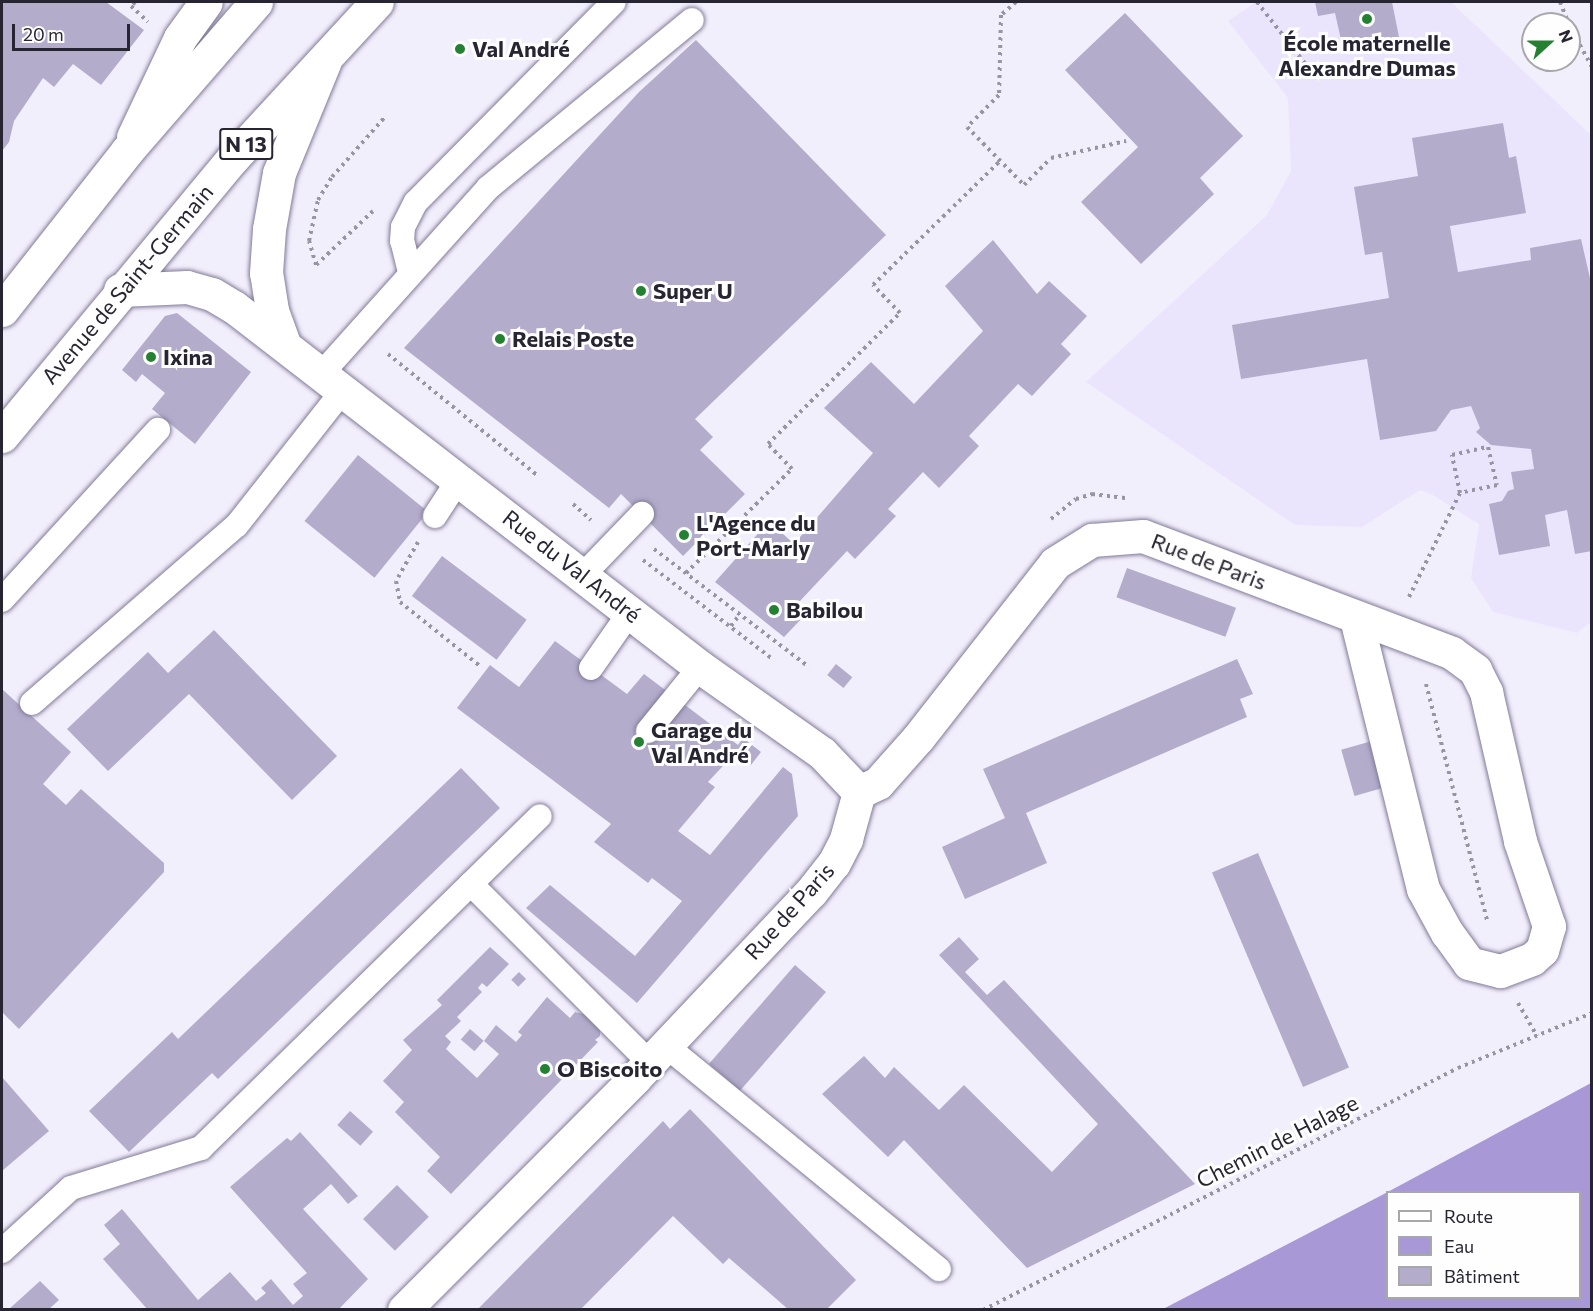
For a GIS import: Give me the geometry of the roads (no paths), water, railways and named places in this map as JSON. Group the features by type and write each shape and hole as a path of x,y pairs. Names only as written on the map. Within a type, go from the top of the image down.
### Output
{"street":[{"path":"127,152 180,38 206,2"},
{"path":"2,310 127,152 256,2"},
{"name":"Avenue de Saint-Germain","path":"2,436 120,290 329,52 377,2"},
{"path":"283,341 272,310 266,273 269,229 279,173 329,52"},
{"name":"Rue du Val André","path":"120,290 170,286 212,294 283,341 700,667 830,760 859,792"},
{"name":"Rue de Paris","path":"404,1310 657,1054 834,863 846,839 859,792 878,783 918,738 1043,575 1069,552 1092,540 1143,536 1356,619 1459,656 1482,681 1520,841 1549,926 1545,945 1533,959 1500,971 1469,963 1447,933 1423,889 1356,619"}],"lane":[{"path":"411,272 402,242 403,227 416,202 614,2"},
{"path":"32,703 237,525 333,380 411,272 488,188 692,20"},
{"path":"2,600 158,430"},
{"path":"435,516 459,479"},
{"path":"583,575 642,514"},
{"path":"591,668 630,612"},
{"path":"648,731 700,667"},
{"path":"2,1251 71,1188 201,1148 540,816"},
{"path":"471,884 657,1054 939,1269"}],"water":[{"path":"1591,1083 1591,1309 1163,1309 1386,1193 1386,1299 1581,1299 1581,1191 1389,1191"}],"place":[{"name":"École maternelle Alexandre Dumas","path":"1367,19"},
{"name":"Val André","path":"460,49"},
{"name":"Super U","path":"641,291"},
{"name":"Relais Poste","path":"500,339"},
{"name":"Ixina","path":"151,357"},
{"name":"L'Agence du Port-Marly","path":"684,535"},
{"name":"Babilou","path":"774,610"},
{"name":"Garage du Val André","path":"639,742"},
{"name":"O Biscoito","path":"545,1069"}]}
